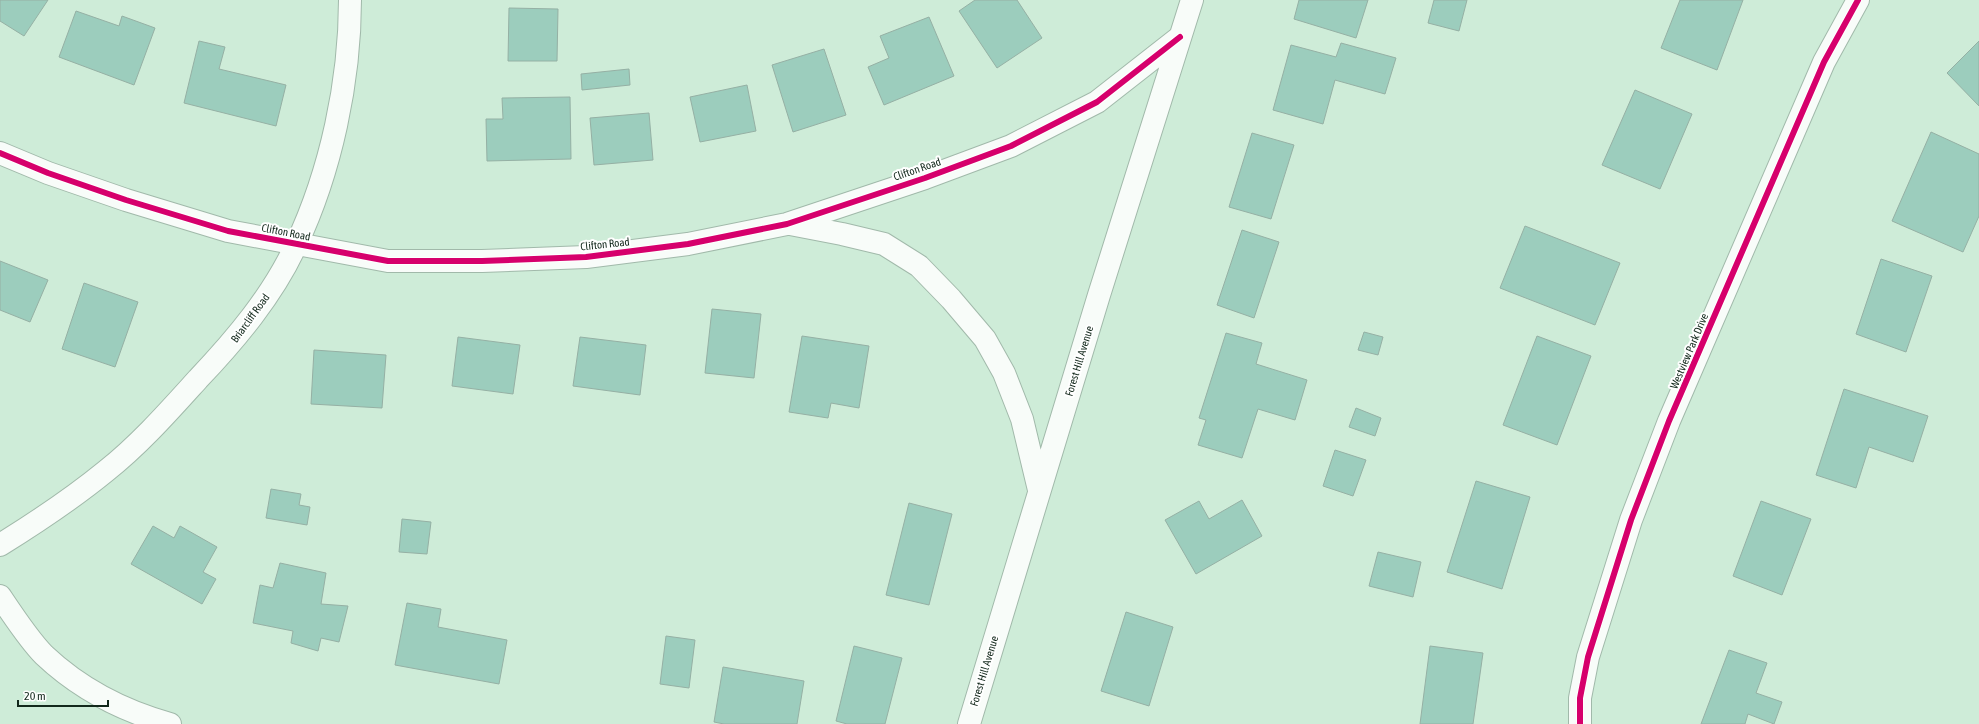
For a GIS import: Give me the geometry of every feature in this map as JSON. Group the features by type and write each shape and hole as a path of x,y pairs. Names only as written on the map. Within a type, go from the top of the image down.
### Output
{"street":[{"name":"Briarcliff Road","path":"0,544 40,520 107,470 166,414 227,349 266,298 296,245 329,159 343,85 350,19 350,0"},
{"name":"Forest Hill Avenue","path":"969,724 1039,490 1192,0"},
{"name":"Westview Park Drive","path":"1580,724 1580,698 1588,656 1631,520 1669,421 1824,62 1858,0"},
{"name":"Clifton Road","path":"0,153 48,173 126,200 228,231 296,245 388,261 482,261 586,257 688,244 787,224 925,178 1011,146 1097,102 1180,37"},
{"path":"787,224 842,234 884,244 919,266 951,299 985,339 1004,373 1022,419 1039,490"},
{"path":"0,596 43,654 85,689 139,715 170,724"}],"building":[{"path":"0,0 48,0 24,36 0,21"},
{"path":"975,0 1017,0 1042,38 997,68 959,11"},
{"path":"1299,0 1368,0 1356,38 1294,19"},
{"path":"1434,0 1467,0 1459,31 1428,23"},
{"path":"1680,0 1743,0 1717,70 1661,48"},
{"path":"509,8 558,9 557,61 508,61"},
{"path":"76,11 119,26 122,16 155,28 134,85 59,57"},
{"path":"929,17 954,76 884,105 868,67 889,58 880,36"},
{"path":"199,41 225,47 219,69 286,85 276,126 184,103"},
{"path":"1979,41 1979,106 1947,73"},
{"path":"1341,43 1396,58 1385,94 1335,80 1323,124 1273,110 1291,45 1336,57"},
{"path":"824,49 846,115 793,132 772,65"},
{"path":"629,69 630,85 582,90 581,74"},
{"path":"747,85 756,131 700,142 690,97"},
{"path":"1635,90 1692,114 1660,189 1602,165"},
{"path":"570,97 571,159 487,161 486,119 503,119 502,98"},
{"path":"649,113 653,160 594,165 590,118"},
{"path":"1931,132 1979,154 1979,216 1963,252 1892,221"},
{"path":"1252,133 1294,145 1271,219 1229,207"},
{"path":"1525,226 1620,263 1595,325 1500,288"},
{"path":"1242,230 1279,242 1254,318 1217,305"},
{"path":"1881,259 1932,276 1906,352 1856,334"},
{"path":"0,261 48,280 30,322 0,310"},
{"path":"84,283 138,302 115,367 62,349"},
{"path":"712,309 761,314 754,378 705,373"},
{"path":"1364,332 1383,337 1378,355 1358,350"},
{"path":"1226,333 1262,343 1256,364 1307,380 1295,420 1258,409 1242,458 1198,445 1206,420 1199,418"},
{"path":"802,336 869,346 859,408 831,403 828,418 789,412"},
{"path":"1537,336 1591,356 1557,445 1503,425"},
{"path":"458,337 520,345 513,394 452,386"},
{"path":"580,337 646,345 640,395 573,386"},
{"path":"314,350 386,355 382,408 311,404"},
{"path":"1844,389 1928,416 1913,462 1869,447 1856,488 1816,475"},
{"path":"1356,408 1381,418 1375,436 1349,427"},
{"path":"1335,450 1366,460 1353,496 1323,486"},
{"path":"1476,481 1530,497 1502,589 1447,572"},
{"path":"271,489 301,494 299,505 310,507 307,525 266,518"},
{"path":"1242,500 1262,536 1196,574 1165,520 1199,501 1209,519"},
{"path":"1761,501 1811,519 1782,595 1733,576"},
{"path":"909,503 952,514 929,605 886,595"},
{"path":"402,519 431,522 427,554 399,552"},
{"path":"153,526 174,538 180,526 217,547 203,572 216,579 202,604 131,564"},
{"path":"1378,552 1421,562 1413,597 1369,586"},
{"path":"280,563 326,573 321,604 348,606 339,642 321,638 318,651 291,643 293,631 253,623 260,585 273,588"},
{"path":"407,603 441,609 438,627 507,640 499,684 395,665"},
{"path":"1126,612 1173,627 1149,706 1101,691"},
{"path":"666,636 695,640 689,688 660,684"},
{"path":"854,646 902,658 885,724 847,724 836,721"},
{"path":"1430,646 1483,653 1473,724 1420,724"},
{"path":"1729,650 1767,663 1756,693 1782,702 1774,724 1748,714 1745,724 1701,724"},
{"path":"723,667 804,681 797,724 724,724 714,722"}],"cycle path":[{"path":"1580,724 1580,698 1588,657 1631,520 1669,421 1824,62 1858,0"},
{"path":"0,153 48,173 126,200 228,231 388,261 482,261 586,257 688,244 787,224 925,178 1011,146 1097,102 1180,37"}]}
